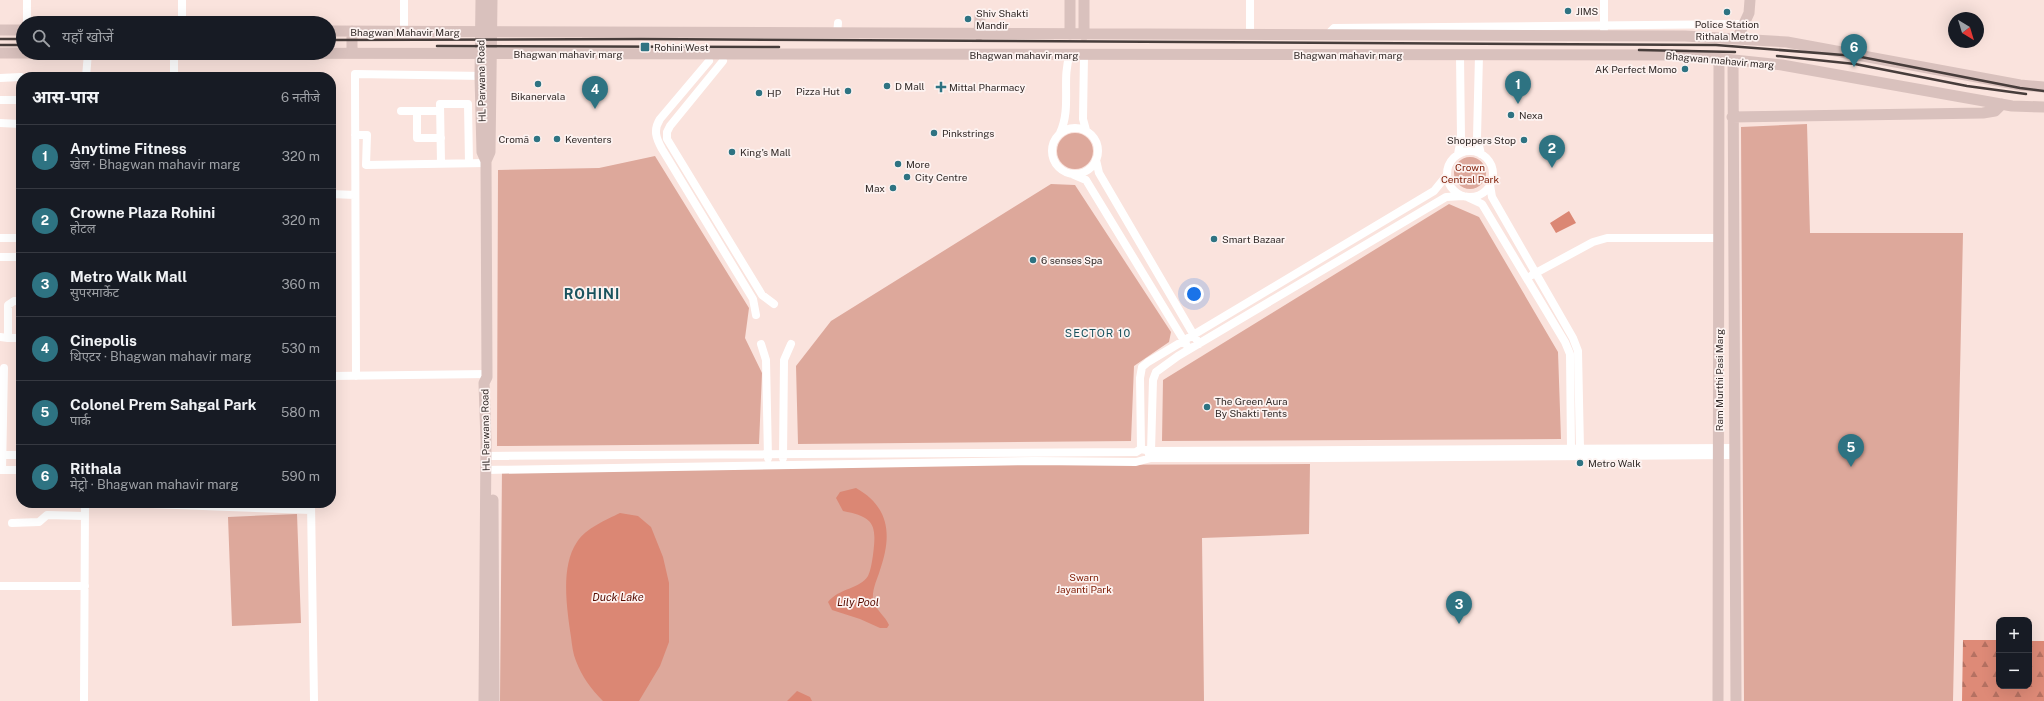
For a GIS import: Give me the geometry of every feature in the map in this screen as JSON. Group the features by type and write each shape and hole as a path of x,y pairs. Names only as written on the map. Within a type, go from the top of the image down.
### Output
{"main road":[{"name":"HL Parwana Road","path":"481,0 486,32 482,152 486,162 487,376 484,383 489,455 484,701"},
{"name":"HL Parwana Road","path":"486,32 492,0"},
{"path":"1070,0 1070,34"},
{"path":"1084,0 1084,35"},
{"path":"1737,39 1749,13 1750,0"},
{"path":"979,34 980,16"},
{"name":"Bhagwan mahavir marg","path":"486,32 838,28 979,34 1356,35 1604,30 1787,42 2020,85 2044,87"},
{"path":"0,30 16,30"},
{"name":"Bhagwan Mahavir Marg","path":"336,31 486,32"},
{"path":"352,32 352,54"},
{"path":"1356,35 1358,55"},
{"name":"Bhagwan mahavir marg","path":"0,53 16,53"},
{"name":"Bhagwan mahavir marg","path":"336,54 1686,55 1782,65 2002,104 2044,107"},
{"name":"Ram Murthi Pasi Marg","path":"1718,701 1720,238 1719,58"},
{"name":"Ram Murthi Pasi Marg","path":"1732,60 1736,701"},
{"path":"1732,117 1983,113 1995,111 2002,104"},
{"path":"489,469 494,701"}],"street":[{"path":"27,0 27,16"},
{"path":"182,0 182,16"},
{"path":"404,0 404,32"},
{"path":"1250,0 1250,35"},
{"path":"1604,0 1604,30"},
{"path":"1332,35 1331,31 1334,28 1604,30 1744,24"},
{"path":"1070,54 1067,67 1066,120 1052,144 1052,158 1059,168 1086,180 1189,350"},
{"path":"1084,55 1083,119 1086,130"},
{"path":"1458,154 1461,139 1460,55"},
{"path":"1479,55 1477,138 1482,154"},
{"path":"86,72 87,60"},
{"path":"174,60 174,72"},
{"path":"709,61 660,118 656,126 656,134 662,148 753,299 756,315"},
{"path":"723,61 670,126 667,132 667,139 762,295 774,304"},
{"path":"356,376 355,74 485,76"},
{"path":"0,78 16,78"},
{"path":"0,100 16,100"},
{"path":"441,163 440,104 468,104 470,163"},
{"path":"401,111 440,111"},
{"path":"417,111 417,138 441,138"},
{"path":"0,124 16,124"},
{"path":"1060,132 1073,128 1086,130 1093,136 1097,144 1098,153 1096,160 1085,172 1072,174"},
{"path":"355,135 367,135 366,165 486,162"},
{"path":"1141,449 1140,378 1142,367 1183,339 1434,190 1447,175 1450,162 1458,154 1472,151 1482,154 1488,159 1493,169 1493,176 1490,185 1492,197 1573,338 1578,351 1580,448"},
{"path":"1096,160 1099,173 1199,344"},
{"path":"1447,175 1452,188 1482,204 1528,277 1565,342 1570,354 1571,449"},
{"path":"1143,460 1151,451 1153,380 1156,372 1189,350 1439,200 1446,197 1478,195 1490,185"},
{"path":"336,194 356,195"},
{"path":"0,238 16,238"},
{"path":"1528,277 1594,242 1607,238 1720,238"},
{"path":"0,257 16,257"},
{"path":"16,301 8,305 4,320 4,338 16,338"},
{"path":"761,344 766,360 768,465"},
{"path":"782,465 784,360 791,344"},
{"path":"3,457 1,425 2,393 6,368 3,470 16,470"},
{"path":"336,376 487,376"},
{"path":"489,455 1136,452 1141,449 1151,451 1580,448 1718,451"},
{"path":"489,469 1034,461 1136,462 1151,458 1321,458 1735,451"},
{"path":"3,457 16,456"},
{"path":"84,701 85,508"},
{"path":"311,508 314,701"},
{"path":"12,523 39,522 47,515 85,516"},
{"path":"0,586 85,586"}],"green space":[{"path":"1807,124 1810,233 1963,233 1953,701 1744,701 1741,127"},
{"path":"1075,133 1085,136 1090,141 1093,151 1090,161 1085,166 1075,169 1065,166 1060,161 1057,151 1060,141 1065,136"},
{"path":"655,156 749,308 745,338 762,373 759,444 497,446 498,170 599,168"},
{"name":"Crown Central Park","path":"1467,157 1473,157 1482,161 1486,173 1482,185 1473,189 1467,189 1458,185 1454,176 1454,170 1458,161"},
{"path":"1051,184 1075,185 1171,332 1169,342 1134,366 1131,441 798,444 796,366 831,321"},
{"path":"1449,204 1479,217 1558,352 1561,439 1162,441 1163,380"},
{"name":"Swarn Jayanti Park","path":"1310,464 1309,534 1202,538 1204,701 500,701 502,467"},
{"path":"297,514 301,623 232,626 228,517"},
{"path":"1963,640 1996,640 1996,689 2032,689 2032,641 2044,641 2044,701 1962,701"}],"water":[{"path":"1569,211 1576,223 1556,233 1550,223"},
{"name":"Lily Pool","path":"856,488 876,504 882,513 885,523 887,534 886,546 874,588 873,600 889,625 887,628 880,628 860,619 832,610 828,602 838,594 860,584 868,576 871,568 874,536 871,524 867,519 861,516 843,511 836,498 840,492"},
{"name":"Duck Lake","path":"620,513 638,516 651,527 663,557 669,583 669,642 660,666 639,701 603,701 591,687 584,678 575,658 568,614 566,588 568,563 577,542 581,537 597,525"},
{"path":"797,691 810,697 812,701 787,701"}],"railway":[{"path":"0,39 16,39"},
{"path":"336,40 641,39 1716,45 1856,56 2020,88 2044,91"},
{"path":"0,45 16,45"},
{"path":"437,46 779,47"},
{"path":"1639,50 1735,52"},
{"path":"1777,56 1855,64 1967,86 2026,94"}],"place":[{"name":"JIMS","path":"1568,11"},
{"name":"Police Station Rithala Metro","path":"1727,12"},
{"name":"Shiv Shakti Mandir","path":"968,19"},
{"name":"Rohini West","path":"645,47"},
{"name":"Rithala","path":"1854,67"},
{"name":"AK Perfect Momo","path":"1685,69"},
{"name":"Bikanervala","path":"538,84"},
{"name":"D Mall","path":"887,86"},
{"name":"Mittal Pharmacy","path":"941,87"},
{"name":"Pizza Hut","path":"848,91"},
{"name":"HP","path":"759,93"},
{"name":"Anytime Fitness","path":"1518,104"},
{"name":"Cinepolis","path":"595,109"},
{"name":"Nexa","path":"1511,115"},
{"name":"Pinkstrings","path":"934,133"},
{"name":"Cromā","path":"537,139"},
{"name":"Keventers","path":"557,139"},
{"name":"Shoppers Stop","path":"1524,140"},
{"name":"King's Mall","path":"732,152"},
{"name":"More","path":"898,164"},
{"name":"Crowne Plaza Rohini","path":"1552,168"},
{"name":"City Centre","path":"907,177"},
{"name":"Max","path":"893,188"},
{"name":"Smart Bazaar","path":"1214,239"},
{"name":"6 senses Spa","path":"1033,260"},
{"name":"The Green Aura By Shakti Tents","path":"1207,407"},
{"name":"Metro Walk","path":"1580,463"},
{"name":"Colonel Prem Sahgal Park","path":"1851,467"},
{"name":"Metro Walk Mall","path":"1459,624"}],"district":[{"name":"ROHINI","path":"592,294"},
{"name":"SECTOR 10","path":"1098,333"}]}
